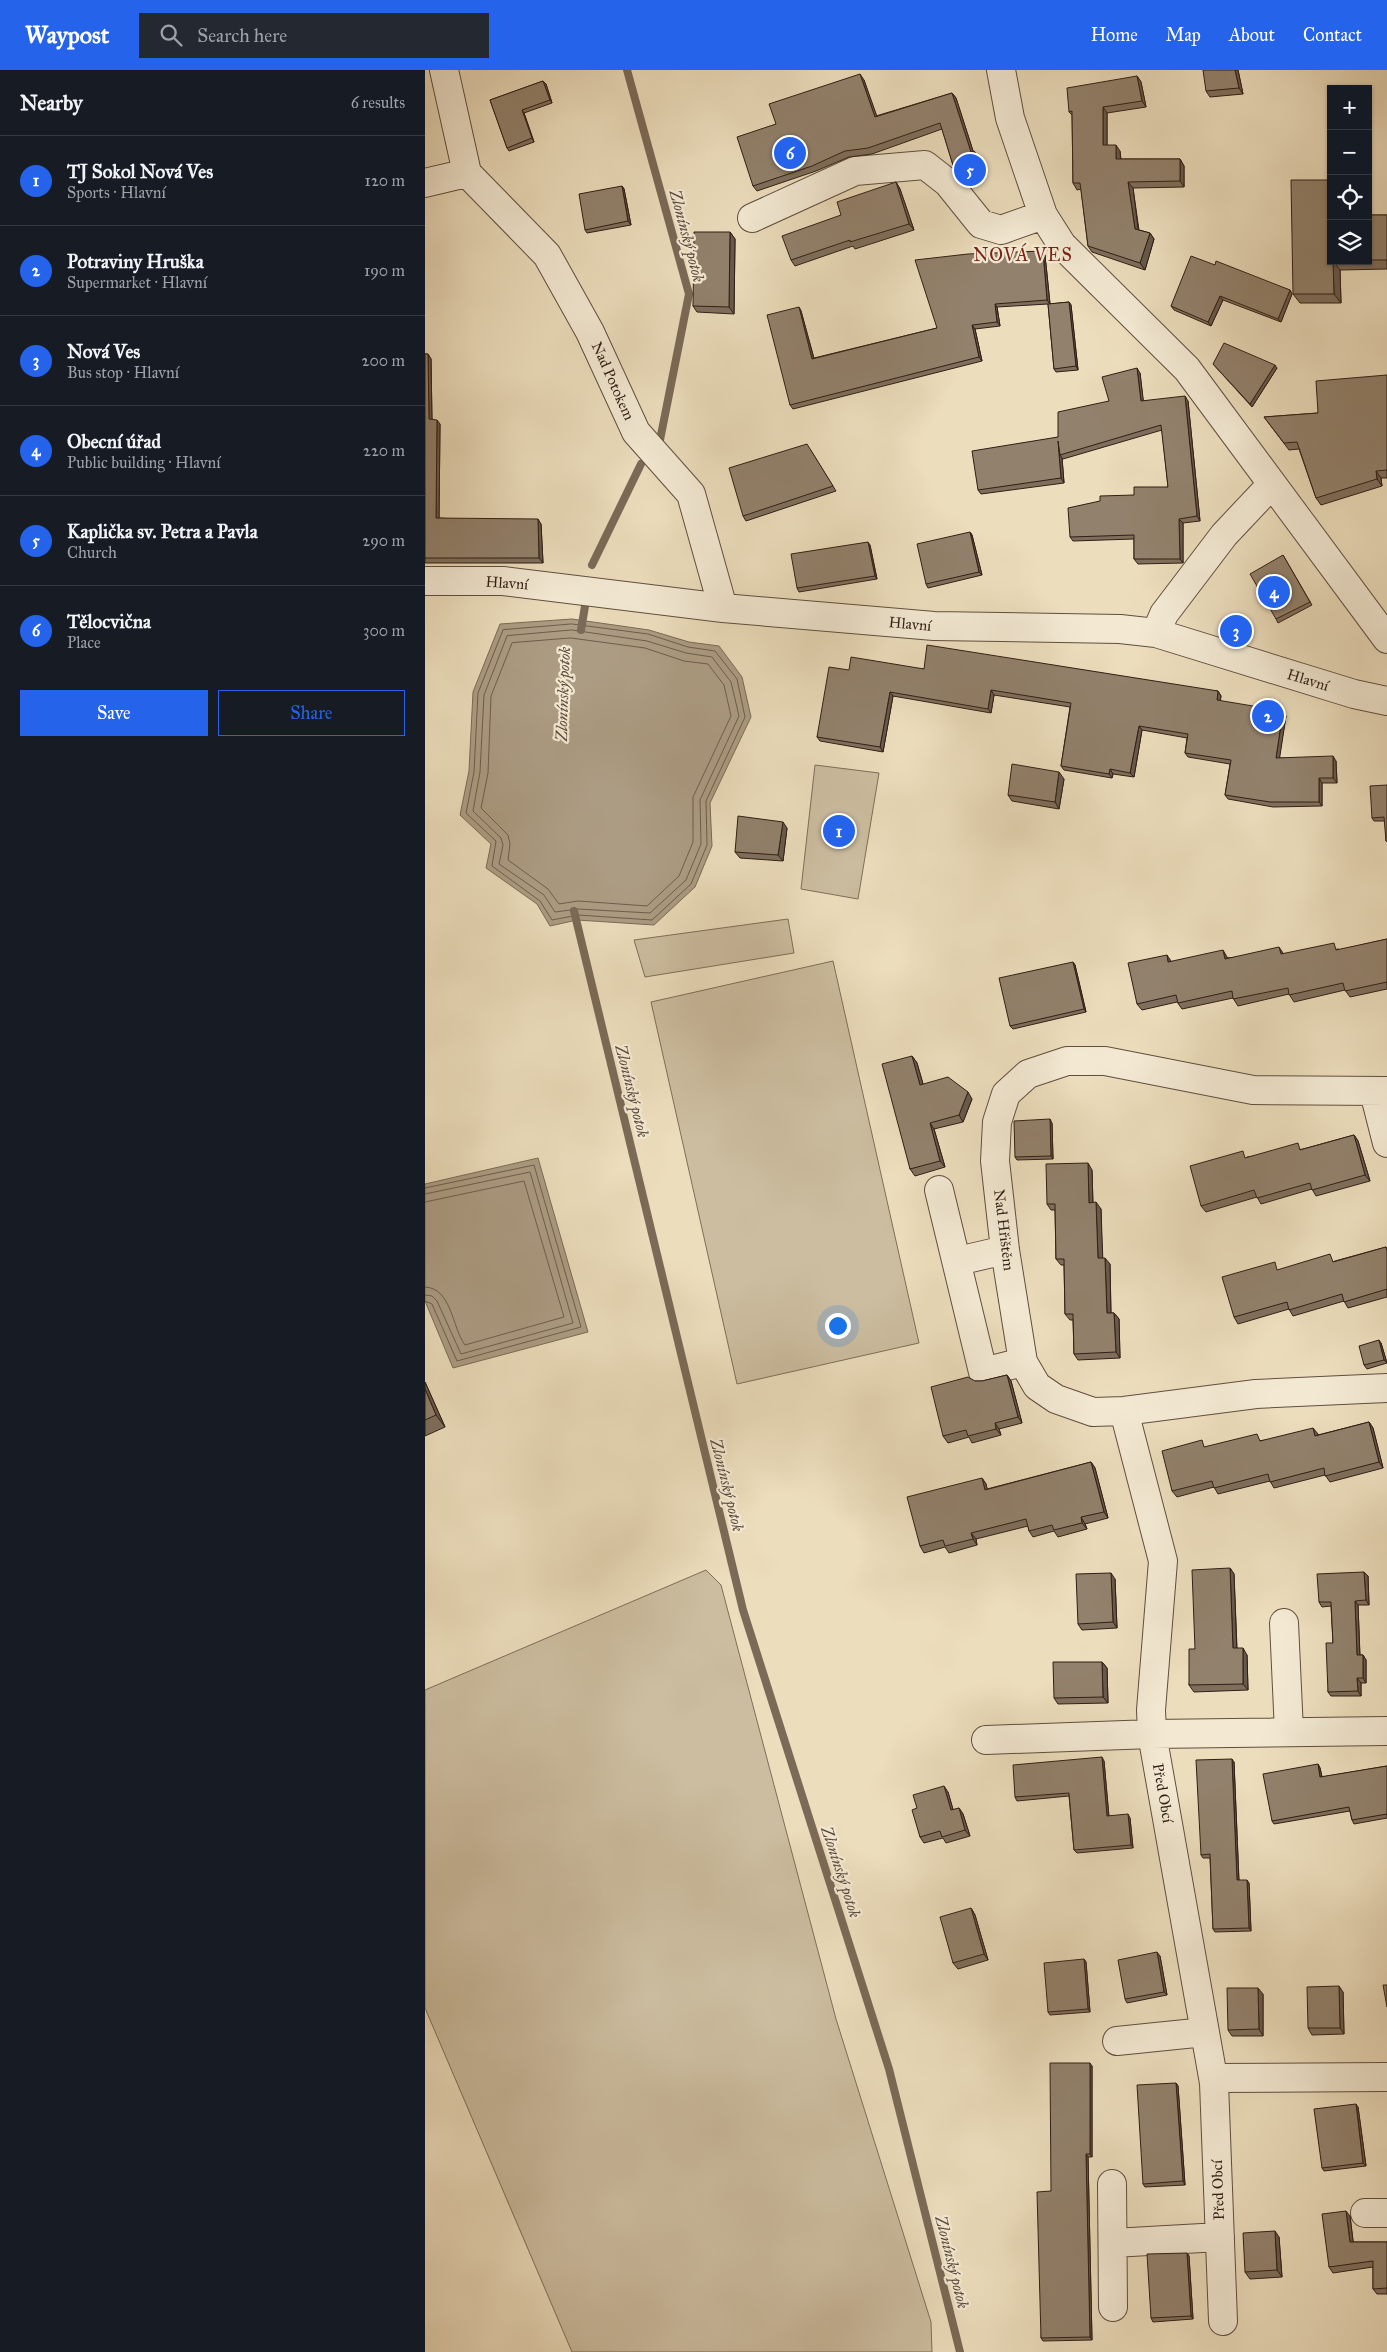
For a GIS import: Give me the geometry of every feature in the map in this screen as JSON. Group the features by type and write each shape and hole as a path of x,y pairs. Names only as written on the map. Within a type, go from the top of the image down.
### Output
{"street":[{"path":"425,183 467,173 444,70"},
{"path":"1001,70 1010,118 1043,215 1062,245 1187,369 1387,639"},
{"path":"752,218 855,171 925,165 948,182 981,224 1001,230 1043,215"},
{"name":"Nad Potokem","path":"467,173 547,254 590,332 636,432 691,494 723,608"},
{"path":"1156,633 1164,614 1224,535 1272,484"},
{"name":"Hlavní","path":"425,582 503,581 723,608 934,626 1120,629 1156,633 1354,694 1387,701"},
{"name":"Nad Hřištěm","path":"1387,1143 1380,1092 1253,1090 1105,1062 1067,1061 1028,1074 1006,1094 997,1122 995,1161 1005,1250 1023,1362 1037,1386 1056,1398 1093,1412 1124,1411 1256,1394 1387,1388"},
{"path":"939,1190 958,1261 983,1372 1023,1362"},
{"path":"958,1261 1005,1250"},
{"name":"Před Obcí","path":"1124,1411 1163,1561 1151,1710 1153,1734 1214,2083 1223,2321"},
{"path":"1284,1623 1289,1732"},
{"path":"986,1740 1153,1734 1387,1731"},
{"path":"1117,2042 1205,2032"},
{"path":"1214,2083 1216,2078 1387,2077"},
{"path":"1112,2184 1113,2306"},
{"name":"Před Obcí","path":"1113,2243 1220,2237"}],"shaded area":[{"path":"815,765 879,773 858,899 801,889"},
{"path":"788,919 794,953 645,977 634,940"},
{"path":"833,961 919,1343 737,1384 651,1002"},
{"path":"706,1570 721,1585 836,2019 931,2322 932,2352 572,2352 425,2008 425,1690"}],"water":[{"path":"572,619 649,630 689,642 719,646 742,677 751,717 710,803 712,846 695,887 654,925 577,920 550,926 537,904 486,868 491,844 460,815 469,771 473,692 500,624"},
{"path":"538,1158 588,1332 453,1368 425,1301 425,1184"}],"building":[{"path":"1203,70 1235,70 1239,88 1206,91"},
{"path":"860,74 875,117 952,93 971,152 974,151 980,171 963,176 953,165 940,123 868,148 845,151 812,166 753,186 737,137 776,124 769,104"},
{"path":"1137,76 1142,101 1103,107 1103,145 1116,145 1116,159 1180,159 1180,181 1128,182 1135,229 1150,233 1140,263 1088,246 1080,183 1073,183 1072,111 1069,112 1067,88"},
{"path":"543,81 550,100 522,110 532,138 507,148 490,100"},
{"path":"1291,180 1327,180 1327,265 1333,265 1334,294 1293,294"},
{"path":"896,182 909,224 850,242 850,240 791,260 782,236 841,215 837,202"},
{"path":"622,186 628,221 585,230 579,194"},
{"path":"1372,215 1387,215 1387,260 1372,260"},
{"path":"694,232 730,232 729,307 693,306"},
{"path":"1043,251 1047,300 995,304 997,322 972,325 979,357 790,405 767,315 799,307 812,359 937,328 915,260 968,254"},
{"path":"1191,256 1215,265 1216,261 1290,290 1278,319 1220,296 1208,322 1171,306"},
{"path":"1069,302 1076,366 1054,369 1048,304"},
{"path":"1224,343 1275,365 1250,404 1213,364"},
{"path":"425,354 428,354 429,419 437,420 436,518 538,519 539,558 425,558"},
{"path":"1137,368 1141,401 1185,396 1197,516 1179,519 1180,559 1134,559 1134,535 1070,537 1068,508 1100,501 1100,496 1134,495 1134,487 1168,487 1161,425 1060,455 1058,441 1061,478 978,490 972,451 1058,437 1058,412 1109,401 1102,377"},
{"path":"1387,375 1387,470 1376,471 1377,479 1316,498 1297,442 1284,443 1264,417 1318,413 1316,381"},
{"path":"807,444 833,486 743,516 729,468"},
{"path":"970,532 979,572 926,584 917,544"},
{"path":"868,542 875,576 797,588 791,554"},
{"path":"1283,555 1310,602 1276,619 1250,574"},
{"path":"927,645 1218,691 1217,700 1283,711 1276,758 1333,756 1333,778 1319,778 1319,802 1270,802 1225,795 1231,760 1185,753 1188,734 1139,726 1130,773 1110,769 1109,774 1061,766 1071,703 991,690 988,709 890,692 880,747 817,737 829,667 849,670 851,657 924,669"},
{"path":"1012,764 1059,772 1055,802 1008,795"},
{"path":"1387,785 1386,841 1384,817 1372,818 1370,786"},
{"path":"738,816 783,822 778,855 735,852"},
{"path":"1387,939 1387,982 1345,991 1343,983 1289,995 1288,988 1233,999 1232,991 1178,1003 1176,995 1137,1004 1128,963 1167,955 1168,962 1223,950 1225,959 1279,947 1281,954 1334,943 1336,950"},
{"path":"1073,962 1084,1009 1010,1026 999,978"},
{"path":"912,1056 920,1085 948,1077 968,1092 959,1115 930,1123 940,1161 910,1169 882,1064"},
{"path":"1050,1119 1051,1156 1015,1157 1014,1121"},
{"path":"1354,1135 1365,1175 1312,1190 1310,1183 1257,1198 1254,1190 1201,1206 1190,1166 1243,1151 1245,1158 1298,1143 1300,1150"},
{"path":"1088,1163 1089,1203 1096,1202 1098,1258 1105,1258 1107,1313 1114,1313 1116,1352 1074,1354 1073,1314 1065,1314 1064,1259 1056,1259 1055,1204 1047,1204 1046,1164"},
{"path":"1386,1247 1387,1289 1344,1302 1342,1294 1289,1310 1287,1302 1234,1317 1222,1277 1275,1262 1277,1270 1330,1254 1333,1262"},
{"path":"1379,1340 1384,1360 1364,1365 1359,1346"},
{"path":"1007,1375 1018,1417 995,1423 996,1429 968,1436 966,1430 943,1436 931,1387 968,1377 975,1381 982,1381"},
{"path":"425,1389 436,1415 425,1420"},
{"path":"1369,1422 1379,1462 1325,1476 1324,1468 1270,1482 1268,1474 1214,1488 1212,1481 1172,1491 1162,1451 1202,1440 1204,1447 1257,1434 1260,1441 1313,1428 1315,1436"},
{"path":"1091,1462 1104,1512 1081,1517 1082,1523 1054,1530 1052,1525 1029,1531 1026,1519 971,1533 973,1539 945,1546 943,1540 920,1546 907,1497 982,1478 985,1490"},
{"path":"1230,1568 1233,1648 1243,1648 1243,1684 1189,1685 1189,1649 1195,1649 1192,1570"},
{"path":"1364,1572 1366,1600 1355,1601 1357,1655 1363,1655 1363,1678 1357,1678 1358,1691 1328,1692 1326,1643 1333,1643 1331,1602 1319,1602 1317,1574"},
{"path":"1111,1573 1113,1622 1078,1624 1076,1574"},
{"path":"1053,1662 1102,1662 1103,1697 1054,1698"},
{"path":"1102,1757 1107,1816 1128,1814 1131,1845 1074,1850 1069,1793 1015,1797 1013,1765"},
{"path":"1232,1759 1237,1880 1247,1880 1249,1928 1213,1929 1210,1854 1201,1855 1196,1760"},
{"path":"1318,1764 1320,1777 1387,1766 1387,1814 1352,1820 1349,1807 1272,1821 1263,1774"},
{"path":"944,1786 951,1810 959,1808 965,1830 942,1837 940,1831 920,1837 912,1810 917,1808 913,1795"},
{"path":"971,1908 984,1954 953,1963 940,1917"},
{"path":"1157,1952 1164,1992 1125,1999 1118,1960"},
{"path":"1084,1959 1088,2009 1048,2012 1044,1963"},
{"path":"1383,1985 1387,1985 1387,2007"},
{"path":"1339,1986 1340,2028 1308,2028 1307,1987"},
{"path":"1227,1988 1258,1988 1259,2029 1228,2030"},
{"path":"1050,2063 1090,2063 1090,2154 1086,2154 1090,2337 1041,2338 1037,2192 1051,2191"},
{"path":"1176,2083 1183,2181 1143,2184 1137,2085"},
{"path":"1356,2104 1363,2163 1322,2168 1314,2109"},
{"path":"1346,2211 1350,2242 1387,2242 1387,2288 1373,2289 1373,2261 1329,2267 1322,2214"},
{"path":"1275,2231 1277,2270 1245,2272 1243,2233"},
{"path":"1187,2253 1191,2316 1151,2318 1147,2254"}],"waterway":[{"name":"Zlonínský potok","path":"627,70 689,294 660,440"},
{"name":"Zlonínský potok","path":"592,565 641,464"},
{"name":"Zlonínský potok","path":"581,630 585,606"},
{"name":"Zlonínský potok","path":"574,911 743,1610 889,2069 960,2352"}],"place":[{"name":"Tělocvična","path":"790,153"},
{"name":"Kaplička sv. Petra a Pavla","path":"970,170"},
{"name":"Obecní úřad","path":"1274,592"},
{"name":"Nová Ves","path":"1236,631"},
{"name":"Potraviny Hruška","path":"1268,716"},
{"name":"TJ Sokol Nová Ves","path":"839,831"}],"district":[{"name":"NOVÁ VES","path":"1023,255"}]}
